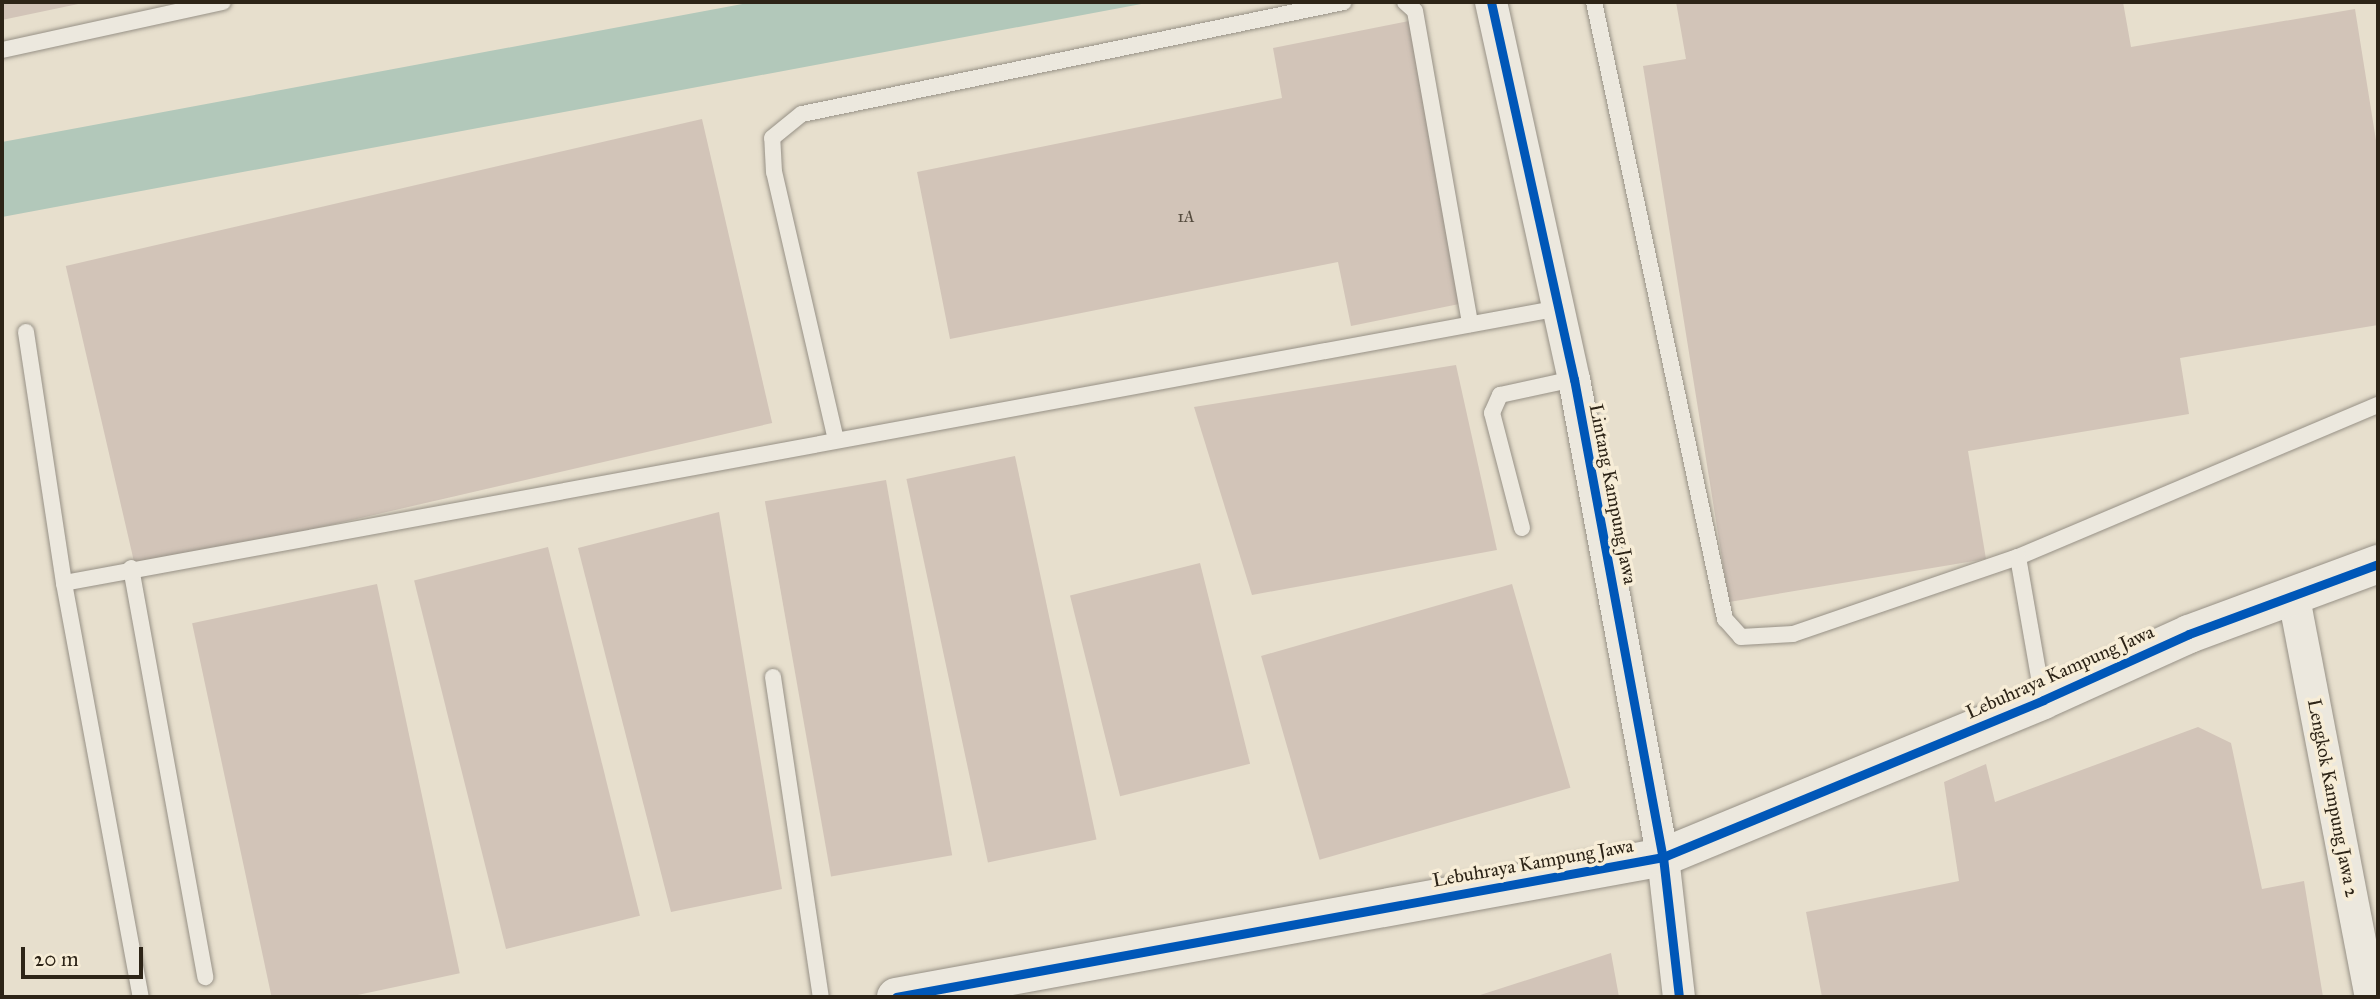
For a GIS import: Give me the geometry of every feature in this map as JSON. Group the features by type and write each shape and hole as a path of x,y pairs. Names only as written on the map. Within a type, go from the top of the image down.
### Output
{"street":[{"name":"Lintang Kampung Jawa","path":"1491,2 1574,379 1663,858 1679,997"},
{"name":"Lebuhraya Kampung Jawa","path":"897,997 995,988 1663,858 2043,700 2189,634 2294,598 2378,564"},
{"name":"Lengkok Kampung Jawa 2","path":"2294,598 2371,997"}],"lane":[{"path":"2,50 223,2"},
{"path":"836,440 774,172 772,138 802,114 1344,2"},
{"path":"1405,2 1415,11 1470,324"},
{"path":"1594,2 1725,619 1741,637 1793,634 2018,557 2378,405"},
{"path":"64,583 131,568 1559,308"},
{"path":"26,332 64,583 141,997"},
{"path":"1522,528 1492,413 1500,394 1574,379"},
{"path":"2018,557 2043,700"},
{"path":"131,568 205,977"},
{"path":"773,677 821,997"}],"shaded area":[{"path":"753,2 1152,2 2,217 2,142"}],"building":[{"path":"2,2 82,2 83,3 2,20"},
{"path":"1676,2 2123,2 2131,47 2355,9 2378,153 2378,325 2180,358 2189,414 1968,451 1986,559 1729,602 1643,66 1686,59"},
{"path":"1409,21 1464,303 1351,326 1338,262 950,339 917,172 1282,98 1273,48"},
{"path":"702,119 772,423 136,570 66,266"},
{"path":"1456,365 1497,550 1252,595 1194,407"},
{"path":"1015,456 1097,839 988,863 906,479"},
{"path":"886,480 952,855 831,877 765,501"},
{"path":"719,512 782,889 671,912 578,548"},
{"path":"548,547 640,916 506,949 414,580"},
{"path":"1200,563 1250,764 1120,796 1070,595"},
{"path":"377,584 460,973 348,997 272,997 192,623"},
{"path":"1512,584 1570,788 1320,860 1261,656"},
{"path":"2198,727 2231,743 2262,889 2304,881 2323,997 1822,997 1806,912 1959,881 1944,782 1986,764 1995,802"},
{"path":"1611,953 1619,997 1474,997"}],"cycle path":[{"path":"1491,2 1574,379 1663,857 1679,997"},
{"path":"896,997 1663,857 2043,700 2189,634 2378,564"}]}
